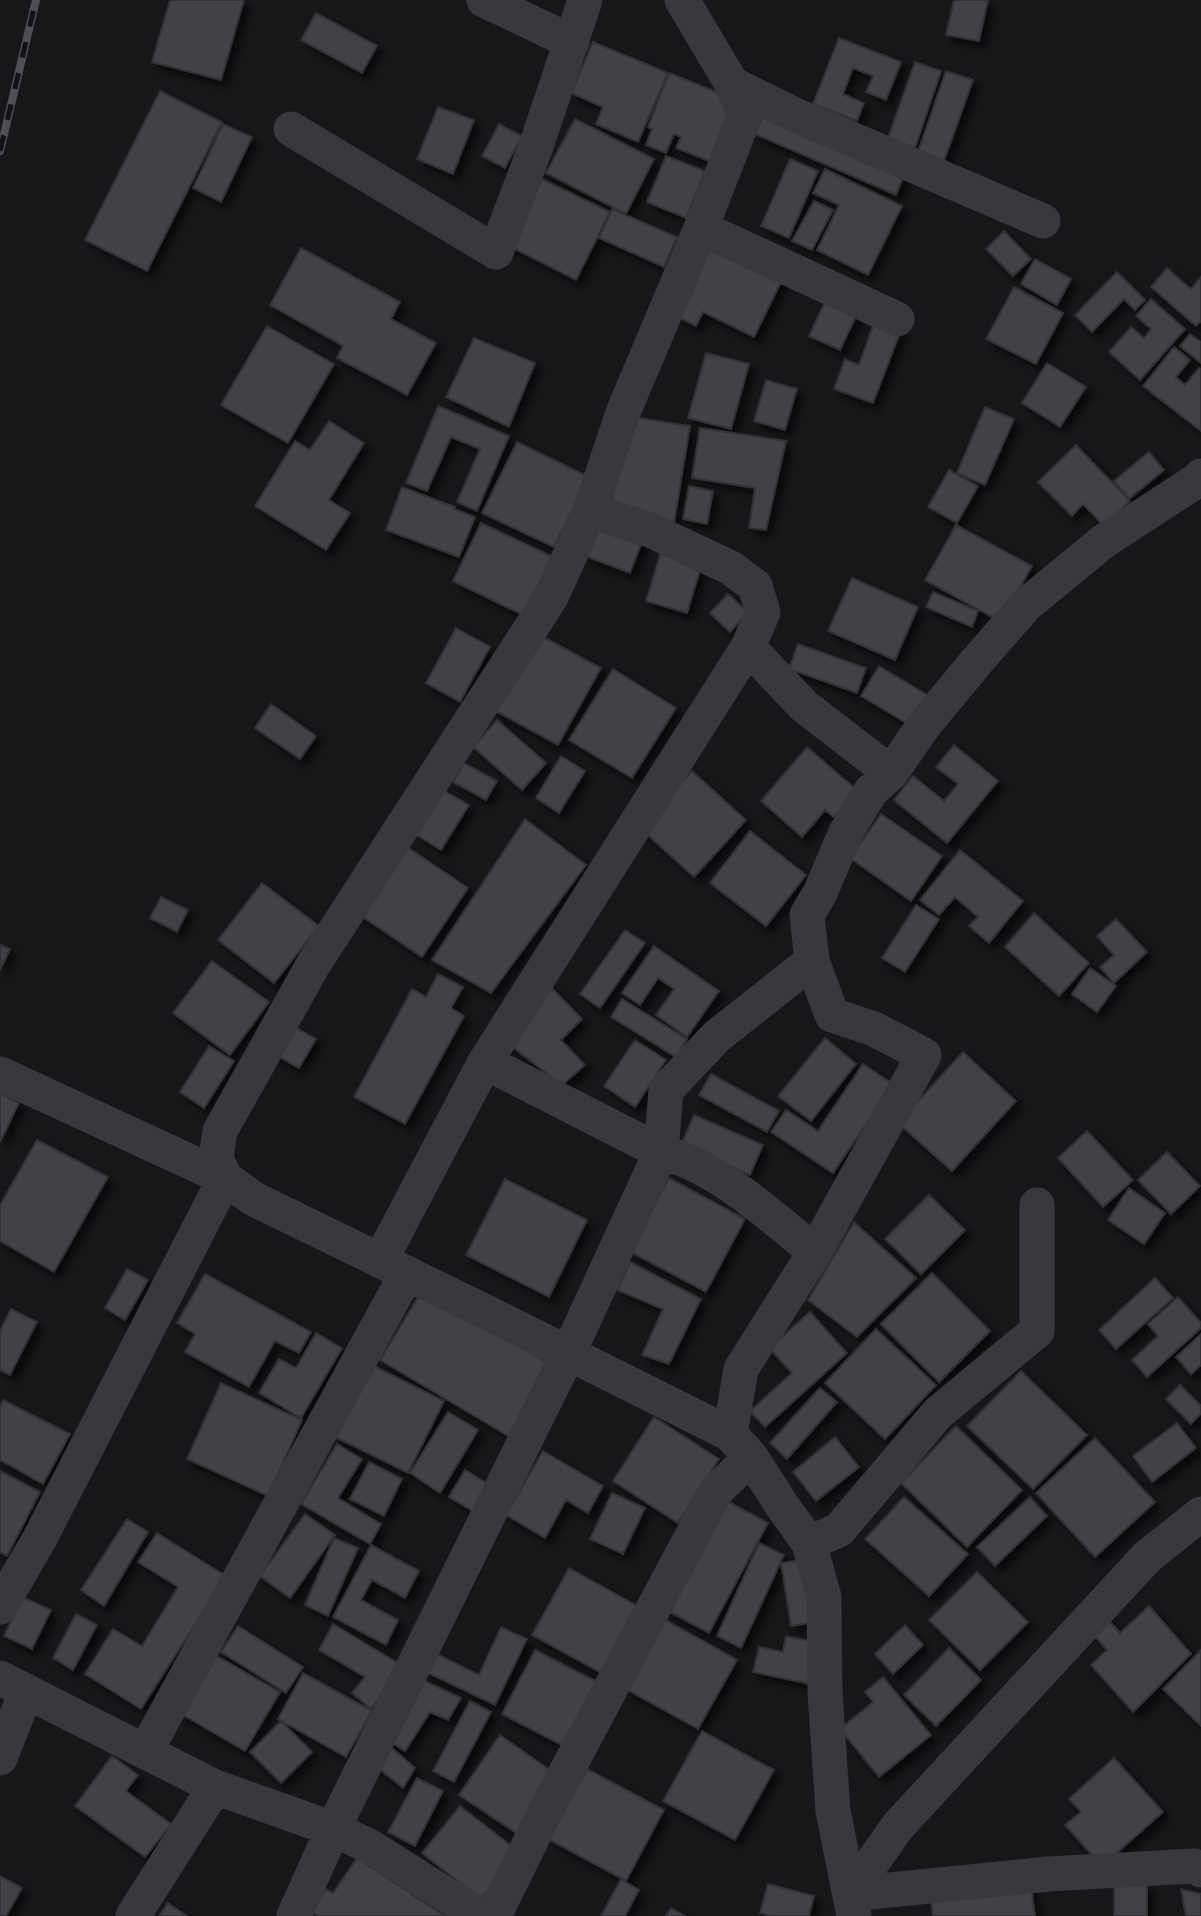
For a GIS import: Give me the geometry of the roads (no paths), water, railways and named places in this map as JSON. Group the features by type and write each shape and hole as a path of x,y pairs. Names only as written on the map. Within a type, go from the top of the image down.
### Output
{"street":[{"path":"484,0 572,42"},
{"path":"291,129 496,252 585,0"},
{"path":"225,1178 216,1158 220,1131 313,965 551,597 590,510 624,410 701,228 745,115 733,84 682,0"},
{"path":"733,84 793,114 1043,221"},
{"path":"701,228 897,319"},
{"path":"494,1916 548,1805 740,1445 741,1369 815,1252 924,1055 874,1029 832,1015 812,961 807,915 820,893 846,832 871,791 891,773 924,725 1026,605 1104,541 1201,476"},
{"path":"145,1752 393,1267 485,1062 748,647 763,612 755,586 731,568 650,530 590,510"},
{"path":"748,647 804,706 891,773"},
{"path":"294,1916 333,1829 568,1354 661,1152 666,1090 716,1037 812,961"},
{"path":"485,1062 733,1186 815,1252"},
{"path":"0,1074 225,1178 254,1199 568,1354 740,1445 809,1543 824,1598 825,1692 833,1811 852,1905"},
{"path":"0,1607 46,1526 225,1178"},
{"path":"809,1543 839,1530 938,1413 1037,1331 1037,1205"},
{"path":"852,1905 898,1826 1147,1557 1201,1514"},
{"path":"0,1758 13,1685 215,1787 333,1829 369,1846 480,1916"},
{"path":"133,1916 215,1787"},
{"path":"852,1905 1049,1874 1194,1866 1201,1871"}],"railway":[{"path":"0,151 36,0"}]}
